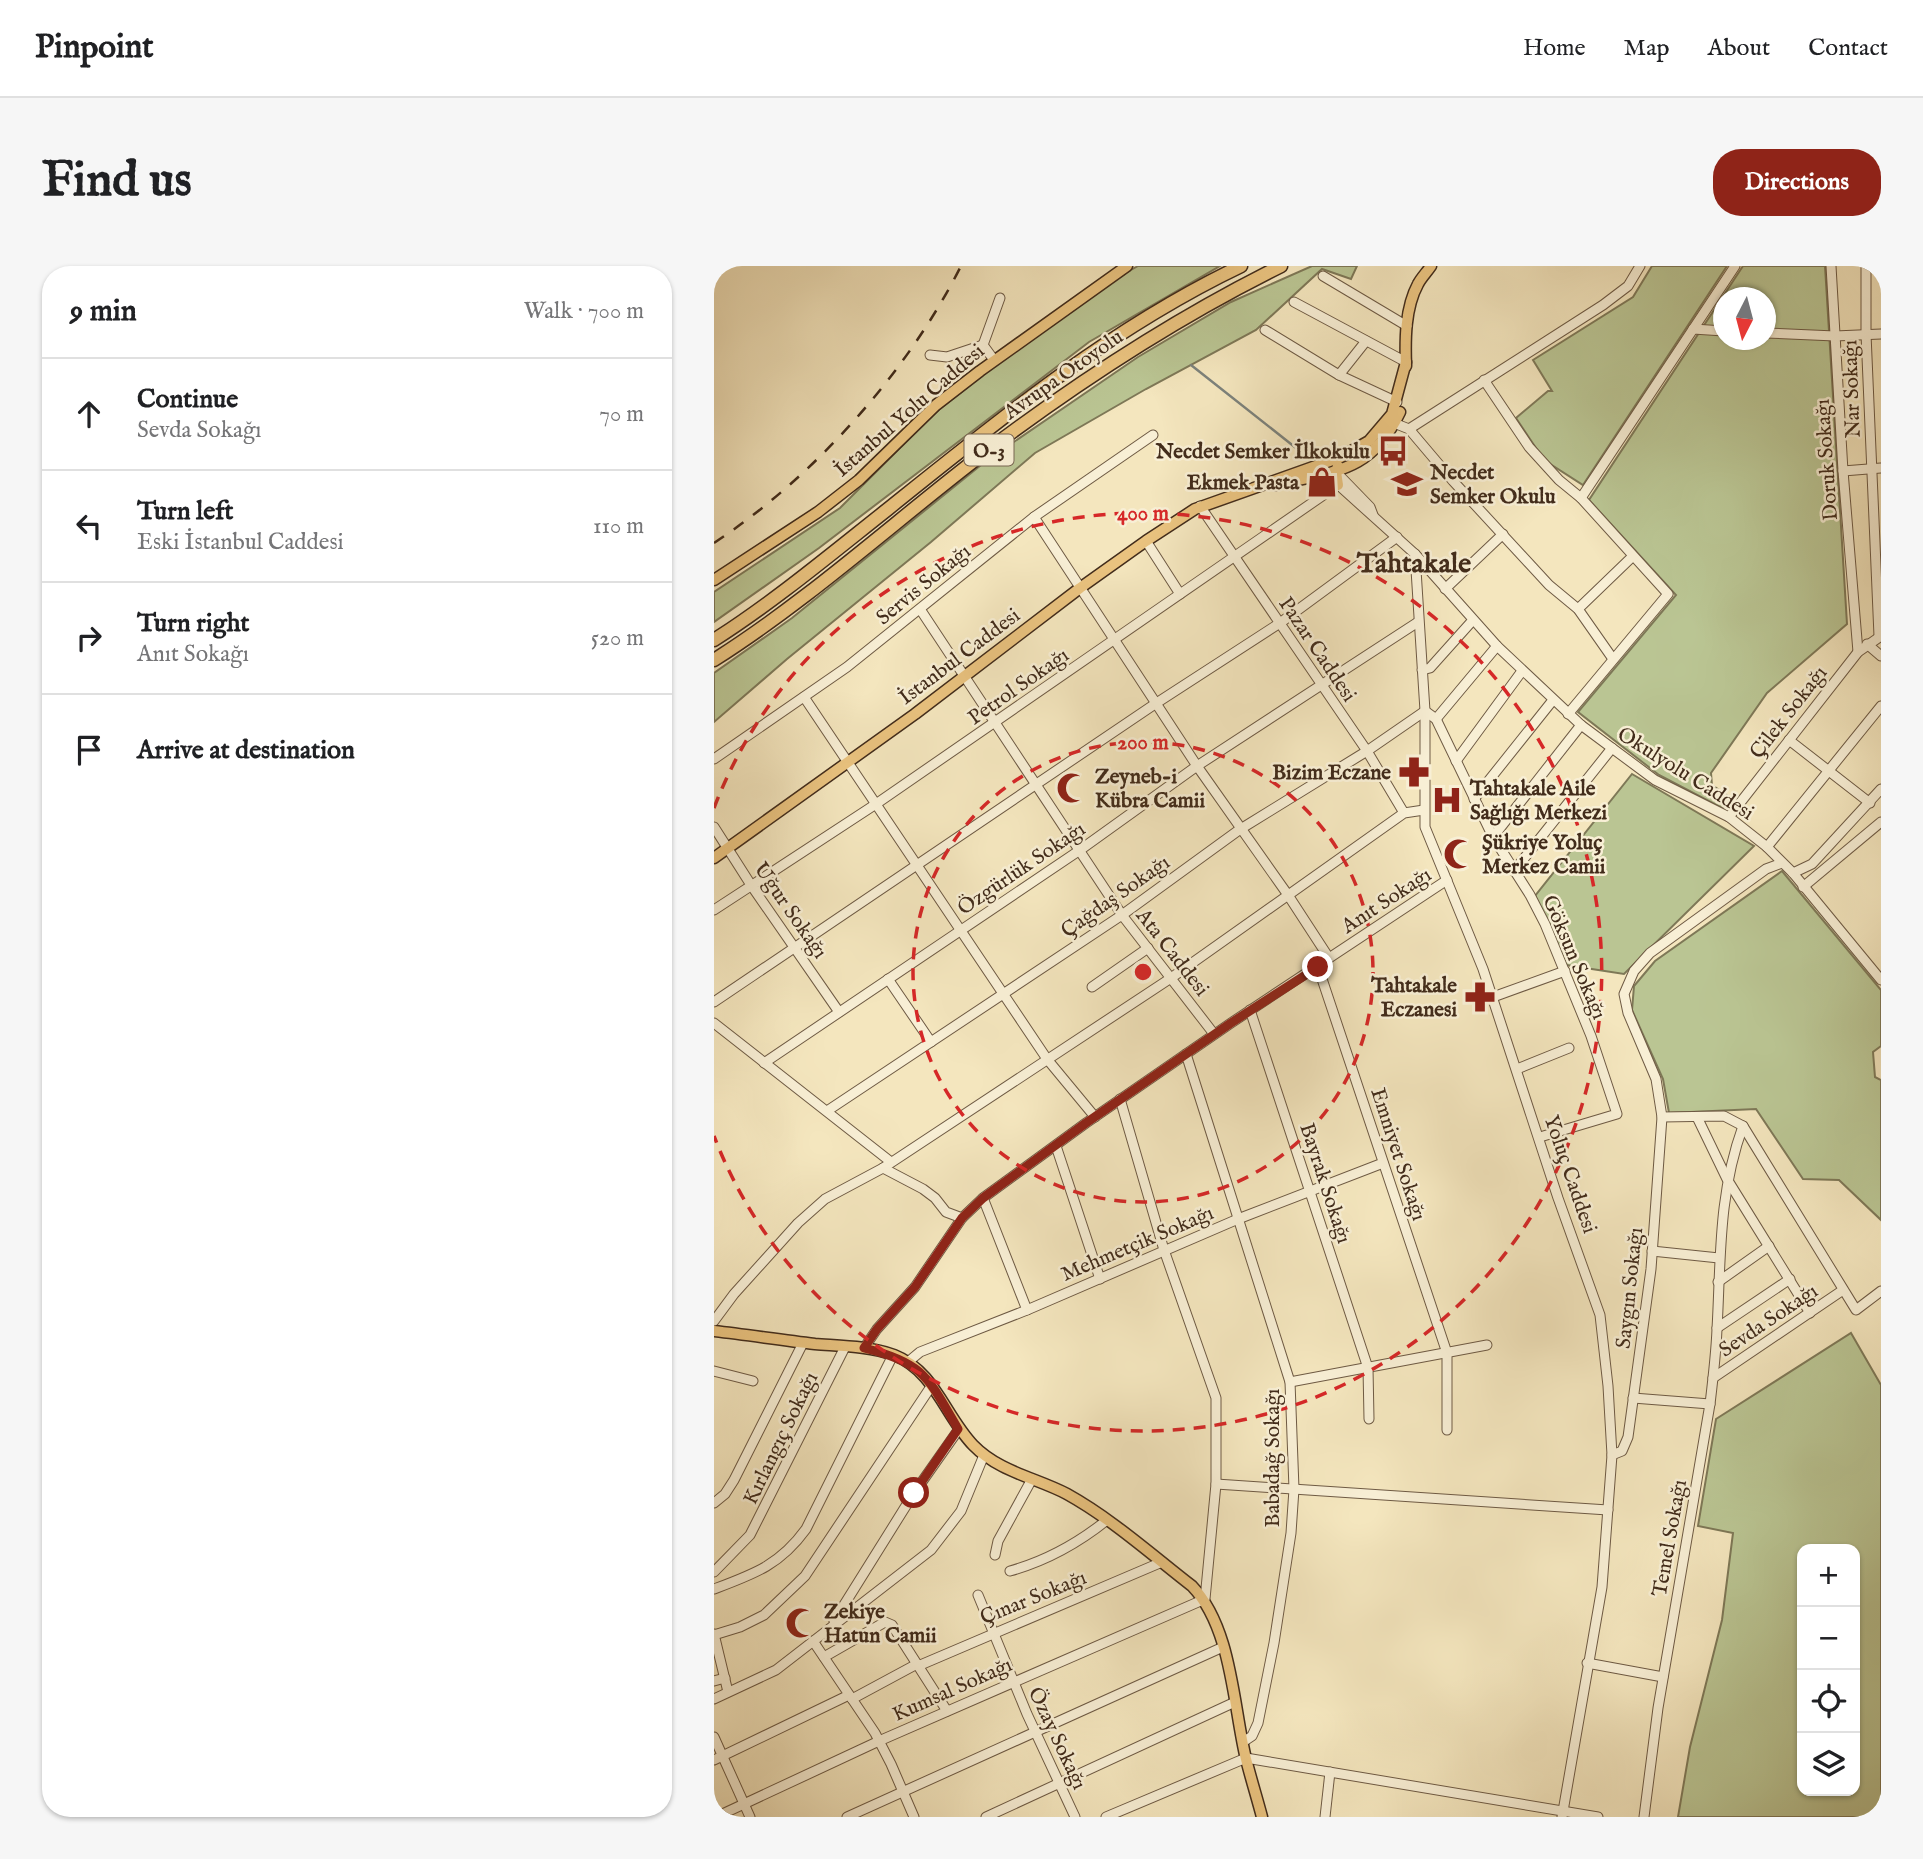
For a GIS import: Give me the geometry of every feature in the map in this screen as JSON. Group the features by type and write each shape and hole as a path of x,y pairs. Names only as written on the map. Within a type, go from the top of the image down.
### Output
{"highway":[{"name":"Avrupa Otoyolu","path":"714,640 797,581 1068,368 1153,314 1241,266"},
{"name":"Avrupa Otoyolu","path":"714,660 811,592 984,454 1080,383 1163,329 1281,266"}],"main road":[{"name":"İstanbul Yolu Caddesi","path":"714,580 818,512 859,480 936,405 994,360 1128,266"},
{"name":"İstanbul Caddesi","path":"714,858 848,763 1080,588 1200,506 1341,457 1368,441 1399,413 1408,380 1407,326 1418,284 1431,266"},
{"name":"İstanbul Caddesi","path":"1232,495 1359,463 1377,449 1391,422 1406,362"},
{"path":"1331,472 1360,446"},
{"path":"1303,469 1324,468 1331,472 1338,485"},
{"path":"714,1331 864,1348 894,1355 908,1362 923,1373 958,1429 984,1455 1004,1467 1066,1493 1107,1520 1192,1586 1205,1599 1223,1647 1258,1816"}],"street":[{"path":"1409,429 1603,305 1628,286 1640,266"},
{"path":"1581,498 1735,266"},
{"name":"Doruk Sokağı","path":"1831,266 1843,471 1858,652"},
{"name":"Nar Sokağı","path":"1866,266 1866,334 1876,468 1880,636"},
{"path":"1323,276 1407,326"},
{"path":"983,345 1000,298"},
{"path":"1294,302 1406,362"},
{"path":"1693,329 1713,330"},
{"path":"1265,330 1339,375 1397,402"},
{"path":"1776,333 1881,334"},
{"path":"1339,375 1366,341"},
{"path":"983,345 994,360"},
{"path":"930,355 947,357 983,345"},
{"path":"1484,380 1529,447 1559,480 1581,498 1668,594 1568,714"},
{"path":"1391,422 1409,429 1549,585 1578,609 1613,659"},
{"name":"Servis Sokağı","path":"714,759 847,667 1034,517 1153,435"},
{"path":"1843,471 1876,468"},
{"path":"1331,472 1370,507 1373,515"},
{"path":"1338,485 1373,515"},
{"name":"Petrol Sokağı","path":"714,910 995,723 1338,485"},
{"name":"Pazar Caddesi","path":"1200,506 1367,751 1404,813"},
{"name":"Okulyolu Caddesi","path":"1373,515 1415,554 1497,646 1581,725 1656,780 1728,817 1768,847 1793,873 1881,980"},
{"path":"1034,517 1239,830 1288,895 1329,958"},
{"path":"1444,589 1503,534"},
{"path":"714,1002 1155,704 1280,623 1398,537"},
{"path":"1146,541 1180,594"},
{"name":"Yoluç Caddesi","path":"1415,554 1425,711 1425,827 1493,997 1558,1198 1600,1315 1612,1455 1608,1510 1602,1587 1563,1814"},
{"path":"1578,609 1633,556"},
{"name":"Ata Caddesi","path":"920,609 1122,915 1214,1034"},
{"path":"1422,670 1430,668 1473,620"},
{"name":"Özgürlük Sokağı","path":"764,1063 1080,850 1197,766 1418,622"},
{"name":"Çilek Sokağı","path":"1728,817 1858,652 1880,636"},
{"path":"1867,644 1881,656"},
{"path":"1436,719 1497,646"},
{"path":"1456,761 1522,671"},
{"path":"804,697 1047,1059 1095,1117"},
{"path":"1474,799 1553,700"},
{"path":"1768,847 1881,706"},
{"name":"Göksun Sokağı","path":"1425,711 1436,719 1493,837 1530,895 1565,971 1617,1114 1540,1137"},
{"name":"Çağdaş Sokağı","path":"827,1111 1122,915 1239,830 1367,751 1425,711"},
{"path":"1493,837 1581,725"},
{"path":"1789,740 1870,803"},
{"path":"1514,872 1612,748"},
{"path":"1793,873 1812,864 1881,789"},
{"path":"714,1321 734,1294 798,1223 825,1199 887,1165 1171,978 1404,813 1424,810"},
{"path":"1803,887 1881,822"},
{"name":"Uğur Sokağı","path":"714,827 839,1012"},
{"name":"Saygın Sokağı","path":"1612,1455 1622,1451 1628,1437 1652,1251 1662,1116 1656,1079 1628,1013 1623,994 1629,980 1650,953 1766,869 1782,863"},
{"name":"Anıt Sokağı","path":"864,1348 877,1329 915,1287 962,1218 983,1198 1214,1034 1447,880"},
{"path":"1092,987 1148,948"},
{"name":"Emniyet Sokağı","path":"1318,967 1447,1353 1447,1430"},
{"path":"1493,997 1565,971"},
{"path":"888,979 931,1042"},
{"name":"Bayrak Sokağı","path":"1250,1010 1368,1368 1369,1419"},
{"path":"714,1023 827,1111 887,1165 936,1198 946,1212 962,1218"},
{"path":"1517,1069 1569,1048"},
{"name":"Babadağ Sokağı","path":"1186,1054 1290,1382 1294,1489 1291,1533 1258,1723 1252,1737 1243,1742"},
{"path":"1120,1099 1164,1250 1216,1398 1216,1484 1205,1599"},
{"path":"1662,1116 1724,1116 1743,1126 1856,1310 1881,1291"},
{"path":"1697,1117 1727,1179 1810,1312"},
{"name":"Temel Sokağı","path":"1644,1817 1653,1737 1710,1404 1717,1328 1718,1258 1727,1179 1731,1158 1743,1126"},
{"path":"1056,1146 1100,1279"},
{"name":"Mehmetçik Sokağı","path":"908,1362 920,1352 1027,1310 1238,1219 1384,1163"},
{"path":"983,1198 1027,1310"},
{"path":"1718,1282 1769,1246"},
{"path":"1652,1251 1718,1258"},
{"path":"1717,1328 1790,1279"},
{"name":"Sevda Sokağı","path":"1713,1378 1843,1290"},
{"path":"714,1503 725,1494 734,1480 803,1342"},
{"path":"1290,1382 1487,1345"},
{"name":"Kırlangıç Sokağı","path":"714,1572 750,1535 845,1347"},
{"path":"714,1589 750,1575 791,1549 806,1529 894,1355"},
{"path":"714,1371 753,1381"},
{"path":"729,1692 714,1635 740,1627 764,1615 805,1576 932,1385"},
{"path":"1633,1398 1710,1404"},
{"path":"830,1628 914,1493 958,1429"},
{"path":"714,1699 776,1670 931,1550 961,1511 984,1455"},
{"path":"995,1555 998,1541 1032,1479"},
{"path":"1216,1484 1608,1510"},
{"path":"1010,1571 1036,1564 1066,1548 1107,1520"},
{"name":"Çınar Sokağı","path":"718,1758 917,1665 1161,1562"},
{"name":"Özay Sokağı","path":"978,1595 1013,1681 1075,1817"},
{"name":"Kumsal Sokağı","path":"716,1817 947,1710 1205,1599"},
{"path":"824,1657 885,1622 891,1625 947,1710"},
{"path":"813,1641 879,1741 914,1817"},
{"path":"847,1817 1223,1647"},
{"path":"1587,1663 1664,1677"},
{"path":"714,1682 725,1678"},
{"path":"986,1817 1235,1702"},
{"path":"714,1737 718,1758 750,1817"},
{"path":"1106,1817 1246,1758 1563,1814 1598,1817"},
{"path":"1325,1817 1330,1772"}],"green space":[{"path":"1138,266 1220,266 1089,342 819,548 714,622 714,592 840,508 936,412 1007,356"},
{"path":"1312,266 1357,266 1351,279 1322,269 1256,330 1035,453 714,722 714,673 792,618 986,461 1138,357 1231,302"},
{"path":"1652,266 1727,266 1583,485 1544,460 1516,418 1548,391 1552,391 1533,360 1633,297"},
{"path":"1743,266 1825,266 1847,624 1767,693 1711,773 1712,785 1731,798 1722,808 1659,775 1578,712 1676,595 1589,500 1713,312 1713,350 1776,350 1776,287 1729,287"},
{"path":"1632,774 1754,846 1624,974 1566,965 1535,896"},
{"path":"1782,871 1881,990 1881,1046 1873,1052 1875,1077 1881,1080 1881,1220 1839,1180 1803,1179 1756,1109 1669,1113 1663,1079 1632,1010 1634,986 1655,961"},
{"path":"1851,1333 1881,1385 1881,1817 1678,1817 1690,1747 1722,1620 1733,1533 1698,1526 1716,1419"}],"waterway":[{"path":"1191,365 1296,448"}],"railway":[{"path":"714,543 787,487 855,420 914,345 961,266"}],"place":[{"name":"Necdet Semker İlkokulu","path":"1393,451"},
{"name":"Ekmek Pasta","path":"1322,482"},
{"name":"Necdet Semker Okulu","path":"1407,484"},
{"name":"Bizim Eczane","path":"1414,772"},
{"name":"Zeyneb-i Kübra Camii","path":"1072,788"},
{"name":"Tahtakale Aile Sağlığı Merkezi","path":"1447,800"},
{"name":"Şükriye Yoluç Merkez Camii","path":"1459,854"},
{"name":"Tahtakale Eczanesi","path":"1480,997"},
{"name":"Zekiye Hatun Camii","path":"801,1623"}],"district":[{"name":"Tahtakale","path":"1414,562"}],"route":[{"path":"914,1493 958,1429 923,1373 894,1355 864,1348 877,1329 915,1287 962,1218 983,1198 1086,1123 1318,967"}]}
